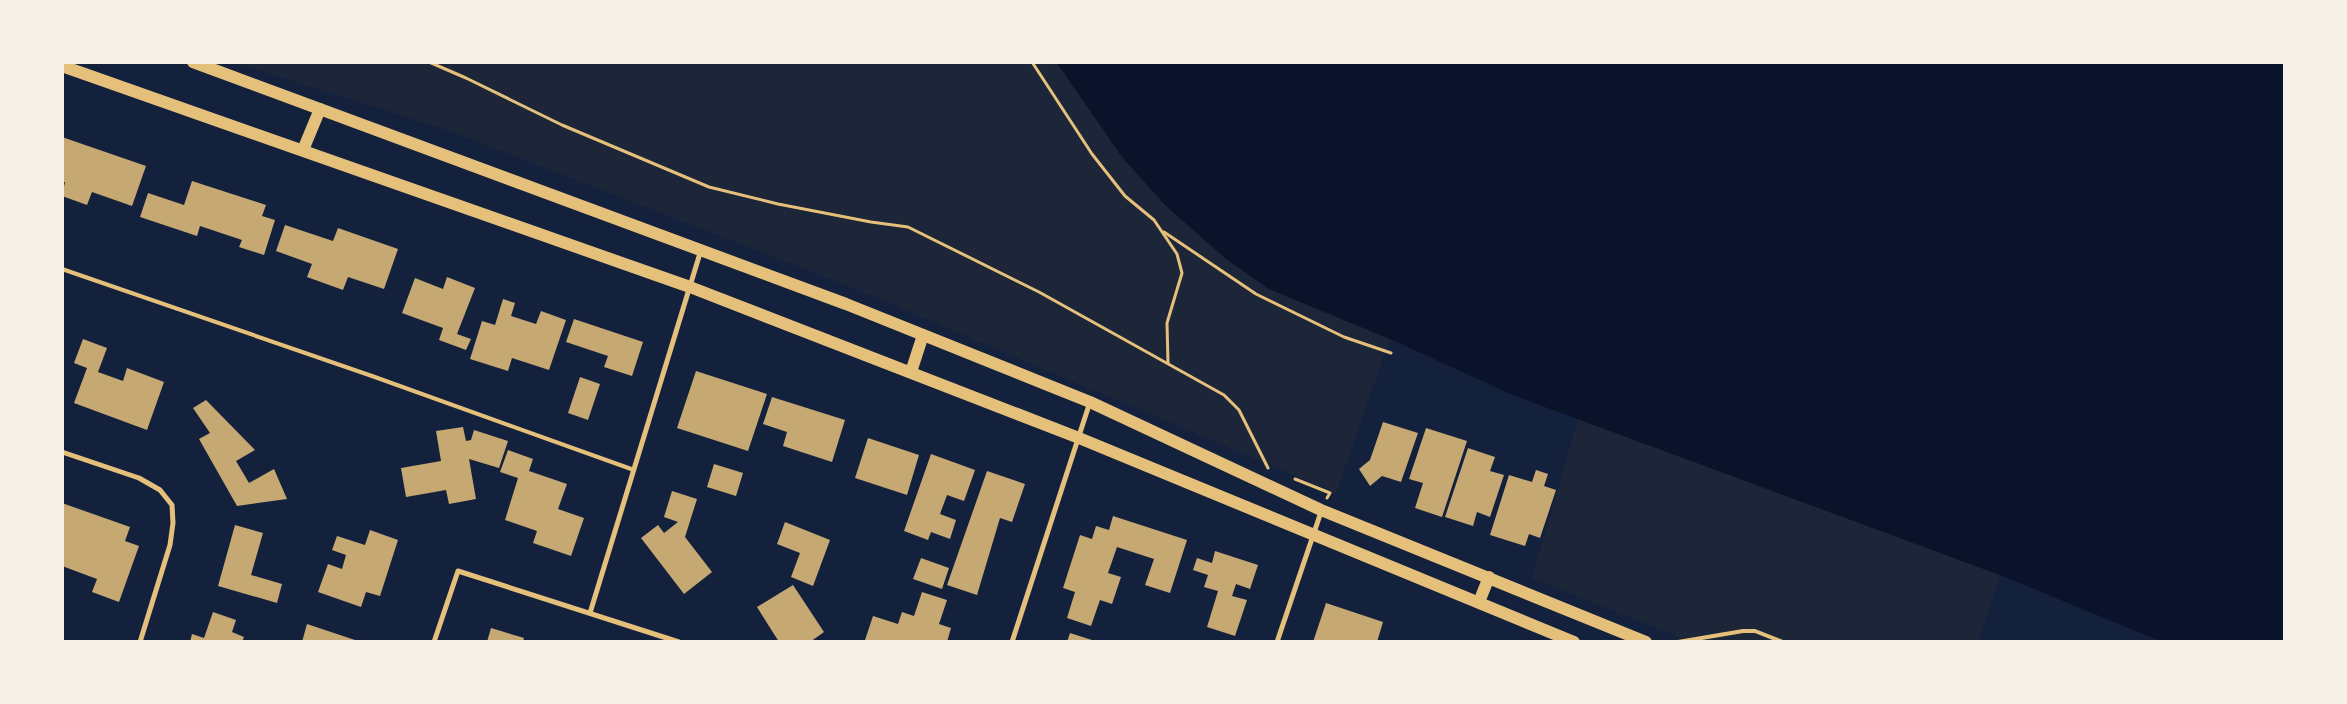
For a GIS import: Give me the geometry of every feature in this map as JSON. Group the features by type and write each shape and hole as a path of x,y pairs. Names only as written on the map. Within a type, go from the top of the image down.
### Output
{"main road":[{"path":"193,62 701,249 923,335 1090,402 1321,510 1646,642"},
{"path":"62,66 690,287 1079,438 1574,642"},
{"path":"303,150 320,109"},
{"path":"911,372 923,335"},
{"path":"1479,602 1489,577"}],"street":[{"path":"590,613 701,249"},
{"path":"1012,642 1090,402"},
{"path":"62,452 140,478 160,490 172,505 174,523 170,545 140,642"},
{"path":"1277,642 1321,510"},
{"path":"434,642 458,571 679,642"}],"lane":[{"path":"62,269 372,376 634,470"},
{"path":"1678,642 1743,631 1755,631 1783,642"}],"path":[{"path":"429,62 562,125 709,187 778,204 872,222 908,226 1039,292 1224,395 1239,410 1268,468 1277,472"},
{"path":"1032,62 1092,154 1125,196 1154,220 1177,254 1182,272 1167,323 1168,363"},
{"path":"1161,230 1256,294 1344,337 1391,353"},
{"path":"1286,475 1330,493 1321,510"}],"shaded area":[{"path":"237,63 1057,63 1122,157 1165,205 1226,259 1269,289 1390,339 1336,493 846,285 453,132"},
{"path":"1057,63 2284,63 2284,641 2160,641 2000,575 1515,396 1390,339 1269,289 1226,259 1165,205 1122,157"},
{"path":"1578,419 2000,575 1978,642 1689,641 1532,578"}],"building":[{"path":"62,137 146,166 132,206 92,192 87,205 62,196 65,182 62,182"},
{"path":"192,181 266,205 262,216 275,220 264,255 239,247 242,240 200,226 197,236 140,217 148,193 184,205"},
{"path":"285,225 333,241 338,228 398,249 384,289 348,277 343,290 307,277 312,264 276,251"},
{"path":"447,277 475,288 457,334 471,339 466,350 439,340 443,328 402,313 415,278 443,289"},
{"path":"503,299 515,303 511,316 536,324 541,311 566,320 549,370 512,358 508,371 470,359 482,321 495,325"},
{"path":"574,319 643,342 632,376 604,367 608,356 566,342"},
{"path":"83,339 107,348 98,372 123,381 127,368 164,382 147,430 74,403 87,368 74,363"},
{"path":"696,371 767,394 748,451 677,428"},
{"path":"580,377 600,384 588,420 568,413"},
{"path":"772,397 845,420 832,462 783,446 787,432 763,424"},
{"path":"206,400 255,450 236,461 249,483 274,469 287,499 237,506 199,439 210,433 193,408"},
{"path":"1383,422 1418,433 1401,482 1382,476 1370,486 1359,469 1370,460"},
{"path":"463,427 466,441 471,440 474,430 508,441 499,468 469,459 476,499 449,504 446,490 406,497 401,468 441,461 436,431"},
{"path":"1426,428 1467,441 1442,517 1415,508 1423,483 1409,479"},
{"path":"868,438 919,455 907,495 855,478"},
{"path":"1468,448 1495,457 1490,471 1504,475 1490,517 1477,512 1473,526 1445,517"},
{"path":"508,450 533,459 529,471 567,484 558,509 584,518 571,556 533,543 537,531 505,520 518,478 500,472"},
{"path":"931,454 975,470 964,501 947,495 940,514 956,520 950,539 931,532 928,540 904,531"},
{"path":"714,464 743,473 736,496 707,487"},
{"path":"1536,470 1548,474 1544,486 1556,490 1540,538 1529,534 1525,546 1490,535 1509,475 1532,482"},
{"path":"987,471 1025,484 1012,522 1000,518 977,595 947,585"},
{"path":"672,491 697,499 685,537 712,572 684,594 641,538 658,525 664,533 678,522 664,517"},
{"path":"62,503 130,527 125,541 139,546 119,602 92,592 97,579 62,566"},
{"path":"1113,516 1187,540 1170,593 1145,585 1154,559 1117,547 1108,573 1121,577 1112,604 1100,600 1091,626 1067,618 1075,592 1063,588 1080,535 1092,539 1096,526 1109,530"},
{"path":"785,522 830,540 813,586 791,577 800,553 777,544"},
{"path":"235,525 263,533 251,575 282,584 277,603 218,586"},
{"path":"370,530 398,540 380,596 366,592 361,607 318,592 328,564 342,569 346,555 332,550 337,536 365,545"},
{"path":"1215,551 1258,565 1250,589 1236,584 1232,596 1247,600 1235,636 1207,627 1218,591 1204,587 1208,575 1193,570 1197,558 1212,563"},
{"path":"921,558 949,568 942,589 913,579"},
{"path":"793,585 824,632 810,642 779,642 757,607"},
{"path":"922,592 947,600 939,624 951,628 947,642 865,640 873,616 898,624 902,612 914,616"},
{"path":"1326,603 1383,622 1377,642 1313,642"},
{"path":"213,612 236,620 232,632 244,637 242,642 190,642 192,634 204,638"},
{"path":"307,624 358,641 358,642 302,642"},
{"path":"491,628 524,638 523,642 487,642"},
{"path":"1070,633 1095,641 1067,642"}]}
